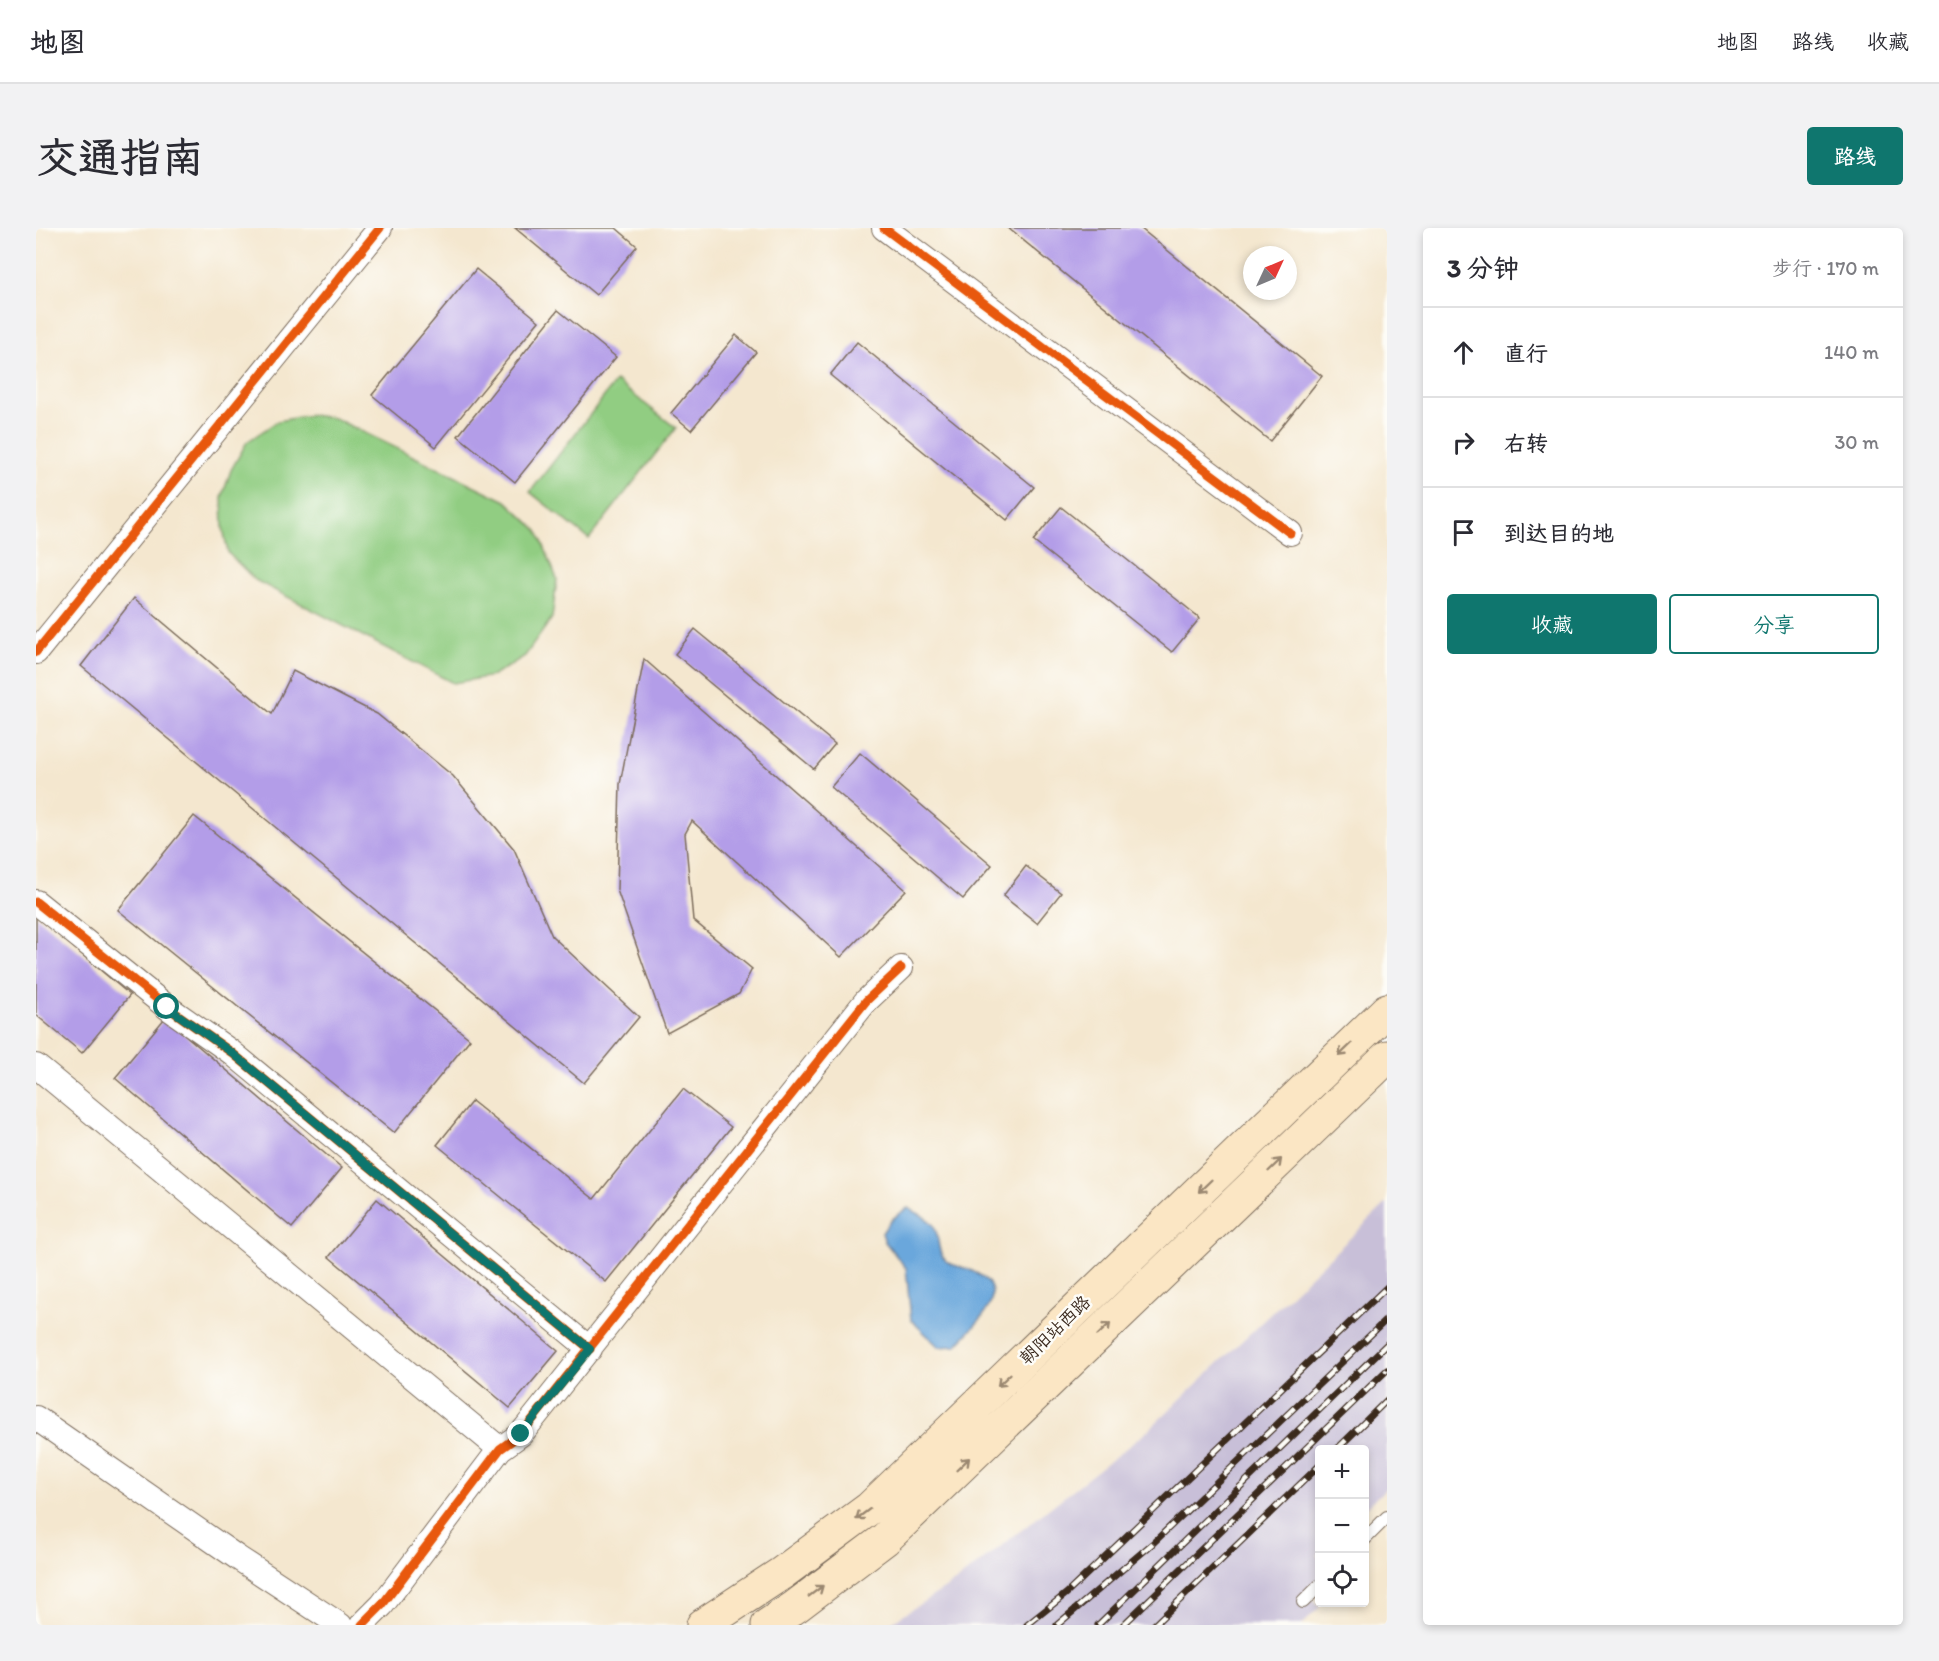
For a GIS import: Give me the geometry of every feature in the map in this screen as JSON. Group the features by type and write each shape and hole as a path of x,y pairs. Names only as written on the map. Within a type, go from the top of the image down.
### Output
{"main road":[{"name":"朝阳站西路","path":"702,1625 782,1573 870,1508 1387,1010"},
{"name":"朝阳站西路","path":"768,1625 885,1539 1387,1057"}],"street":[{"path":"36,652 380,228"},
{"path":"884,228 1290,533"},
{"path":"36,902 167,1007 231,1052 590,1349"},
{"path":"362,1625 382,1605 500,1449 521,1434 590,1349 866,1001 901,968"},
{"path":"36,1066 500,1449"},
{"path":"36,1418 238,1558 340,1625"}],"lane":[{"path":"1369,1536 1387,1517"},
{"path":"1303,1602 1315,1590"}],"shaded area":[{"path":"1387,1203 1387,1487 1369,1505 1369,1445 1315,1445 1315,1585 1308,1593 1315,1601 1315,1607 1320,1607 1302,1625 887,1625 958,1580 1144,1434"}],"green space":[{"path":"616,381 676,428 589,539 530,492"},
{"path":"310,415 334,418 506,501 538,531 557,579 552,618 525,656 493,676 453,683 255,580 228,553 223,528 222,497 231,470 247,442 278,421"}],"water":[{"path":"908,1208 932,1223 941,1253 946,1261 972,1271 985,1279 991,1288 992,1298 988,1308 956,1346 939,1347 911,1320 906,1268 885,1242 882,1233 893,1218"}],"building":[{"path":"515,228 616,228 637,246 596,295"},
{"path":"1008,228 1140,228 1322,376 1270,441"},
{"path":"476,269 539,321 436,447 372,395"},
{"path":"558,310 616,357 515,482 458,436"},
{"path":"736,335 756,352 691,430 671,413"},
{"path":"857,342 1034,487 1007,520 830,375"},
{"path":"1061,507 1200,618 1172,652 1033,541"},
{"path":"134,598 272,714 293,671 377,714 453,776 514,849 552,936 639,1017 584,1083 81,666"},
{"path":"695,629 835,744 814,769 675,654"},
{"path":"644,659 906,890 841,957 692,821 685,834 693,920 752,969 739,994 667,1033 617,890 620,784"},
{"path":"860,753 992,865 963,899 831,787"},
{"path":"194,816 470,1039 394,1133 118,910"},
{"path":"1026,866 1061,893 1037,923 1003,896"},
{"path":"36,916 130,995 82,1053 36,1015"},
{"path":"165,1018 342,1168 292,1228 115,1078"},
{"path":"683,1089 731,1127 606,1282 437,1145 472,1101 594,1199"},
{"path":"377,1199 558,1351 510,1408 329,1257"}],"railway":[{"path":"1027,1625 1067,1593 1387,1287"},
{"path":"1057,1625 1152,1544 1387,1319"},
{"path":"1098,1625 1387,1344"},
{"path":"1123,1625 1387,1370"},
{"path":"1341,1445 1387,1400"},
{"path":"1154,1625 1315,1470"}],"cycle path":[{"path":"36,652 380,228"},
{"path":"884,228 1290,533"},
{"path":"36,902 167,1007 231,1052 590,1349"},
{"path":"362,1625 382,1605 500,1449 521,1434 866,1001 901,968"}],"route":[{"path":"167,1007 231,1052 590,1349 521,1434"}]}
